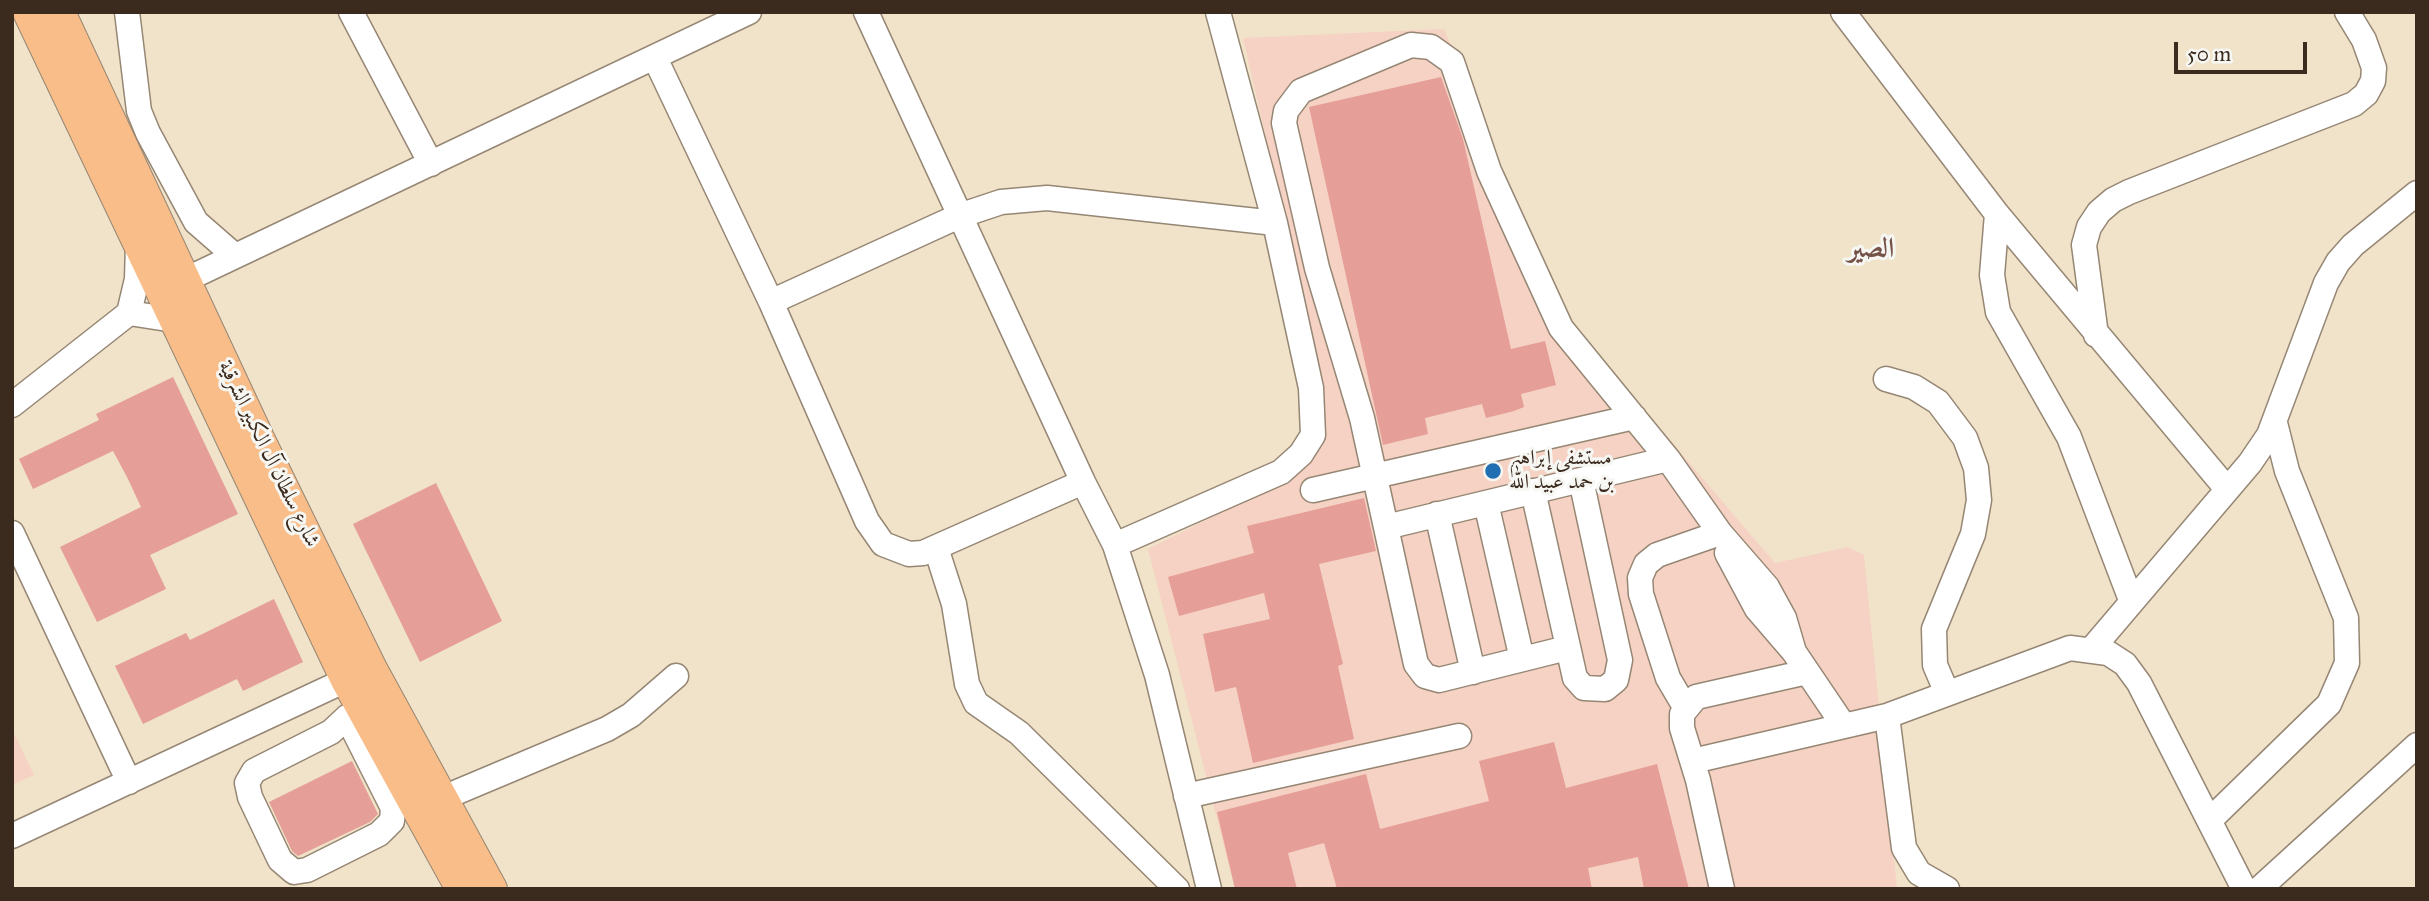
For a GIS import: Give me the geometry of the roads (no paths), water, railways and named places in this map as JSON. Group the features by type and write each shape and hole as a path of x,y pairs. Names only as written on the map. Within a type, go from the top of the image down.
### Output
{"main road":[{"name":"شارع سلطان آل الكبير الشرقية","path":"29,12 349,697 461,889"},
{"name":"شارع سلطان آل الكبير الشرقية","path":"60,12 372,669 492,889"}],"street":[{"path":"127,12 138,101 148,133 196,222 235,256"},
{"path":"351,12 431,164"},
{"path":"185,280 749,12"},
{"path":"866,12 1083,482 1115,545 1157,675 1206,877 1183,889"},
{"path":"1115,545 1280,472 1301,454 1313,435 1311,388 1275,223 1218,12"},
{"path":"1843,12 1997,214 2096,336 2227,489"},
{"path":"2096,336 2084,245 2089,227 2099,212 2113,200 2129,192 2354,104 2365,94 2373,81 2374,68 2364,40 2347,12"},
{"path":"1567,648 1439,680 1419,671 1354,389 1317,268 1284,123 1286,111 1300,91 1411,45 1431,47 1452,62 1489,171 1553,313 1573,345 1668,459 1720,533 1776,602 1801,662 1843,726"},
{"path":"655,58 771,302 874,534 883,544 909,554 936,548 1083,482"},
{"path":"2091,650 2259,450 2275,423 2326,283 2338,262 2353,245 2417,193"},
{"path":"771,302 959,216 1001,202 1046,198 1275,223"},
{"path":"1997,214 1993,275 1998,312 2069,437 2131,600"},
{"path":"12,405 129,313 136,279 138,244"},
{"path":"129,313 174,320"},
{"path":"1886,379 1914,387 1943,407 1965,438 1976,467 1979,500 1973,534 1934,629 1935,665 1947,693"},
{"path":"1313,490 1634,417"},
{"path":"2210,820 2329,704 2347,663 2346,618 2287,471 2275,423"},
{"path":"1385,527 1668,459"},
{"path":"1533,491 1575,678 1584,688 1605,689 1616,680 1620,660 1581,480"},
{"path":"1486,503 1522,659"},
{"path":"1437,514 1473,671"},
{"path":"12,533 129,782"},
{"path":"1685,707 1668,678 1642,594 1640,578 1646,564 1657,555 1720,533"},
{"path":"936,548 954,604 967,684 976,703 1019,733 1177,889"},
{"path":"1693,761 1887,716 2047,654 2070,648 2108,653 2125,664 2139,683 2244,889"},
{"path":"1722,889 1693,761 1681,721 1685,707 1703,695 1801,662"},
{"path":"443,798 607,729 631,715 676,676"},
{"path":"349,697 393,808 392,821 379,834 307,870 294,872 280,860 250,797 247,783 254,771 331,732 349,697"},
{"path":"12,836 129,782 349,697"},
{"path":"1887,716 1904,848 1919,873 1947,889"},
{"path":"1186,796 1458,736"},
{"path":"2259,889 2417,745"}],"place":[{"name":"مستشفى إبراهيم بن حمد عبيد الله","path":"1493,471"}],"district":[{"name":"الصير","path":"1871,250"}]}
